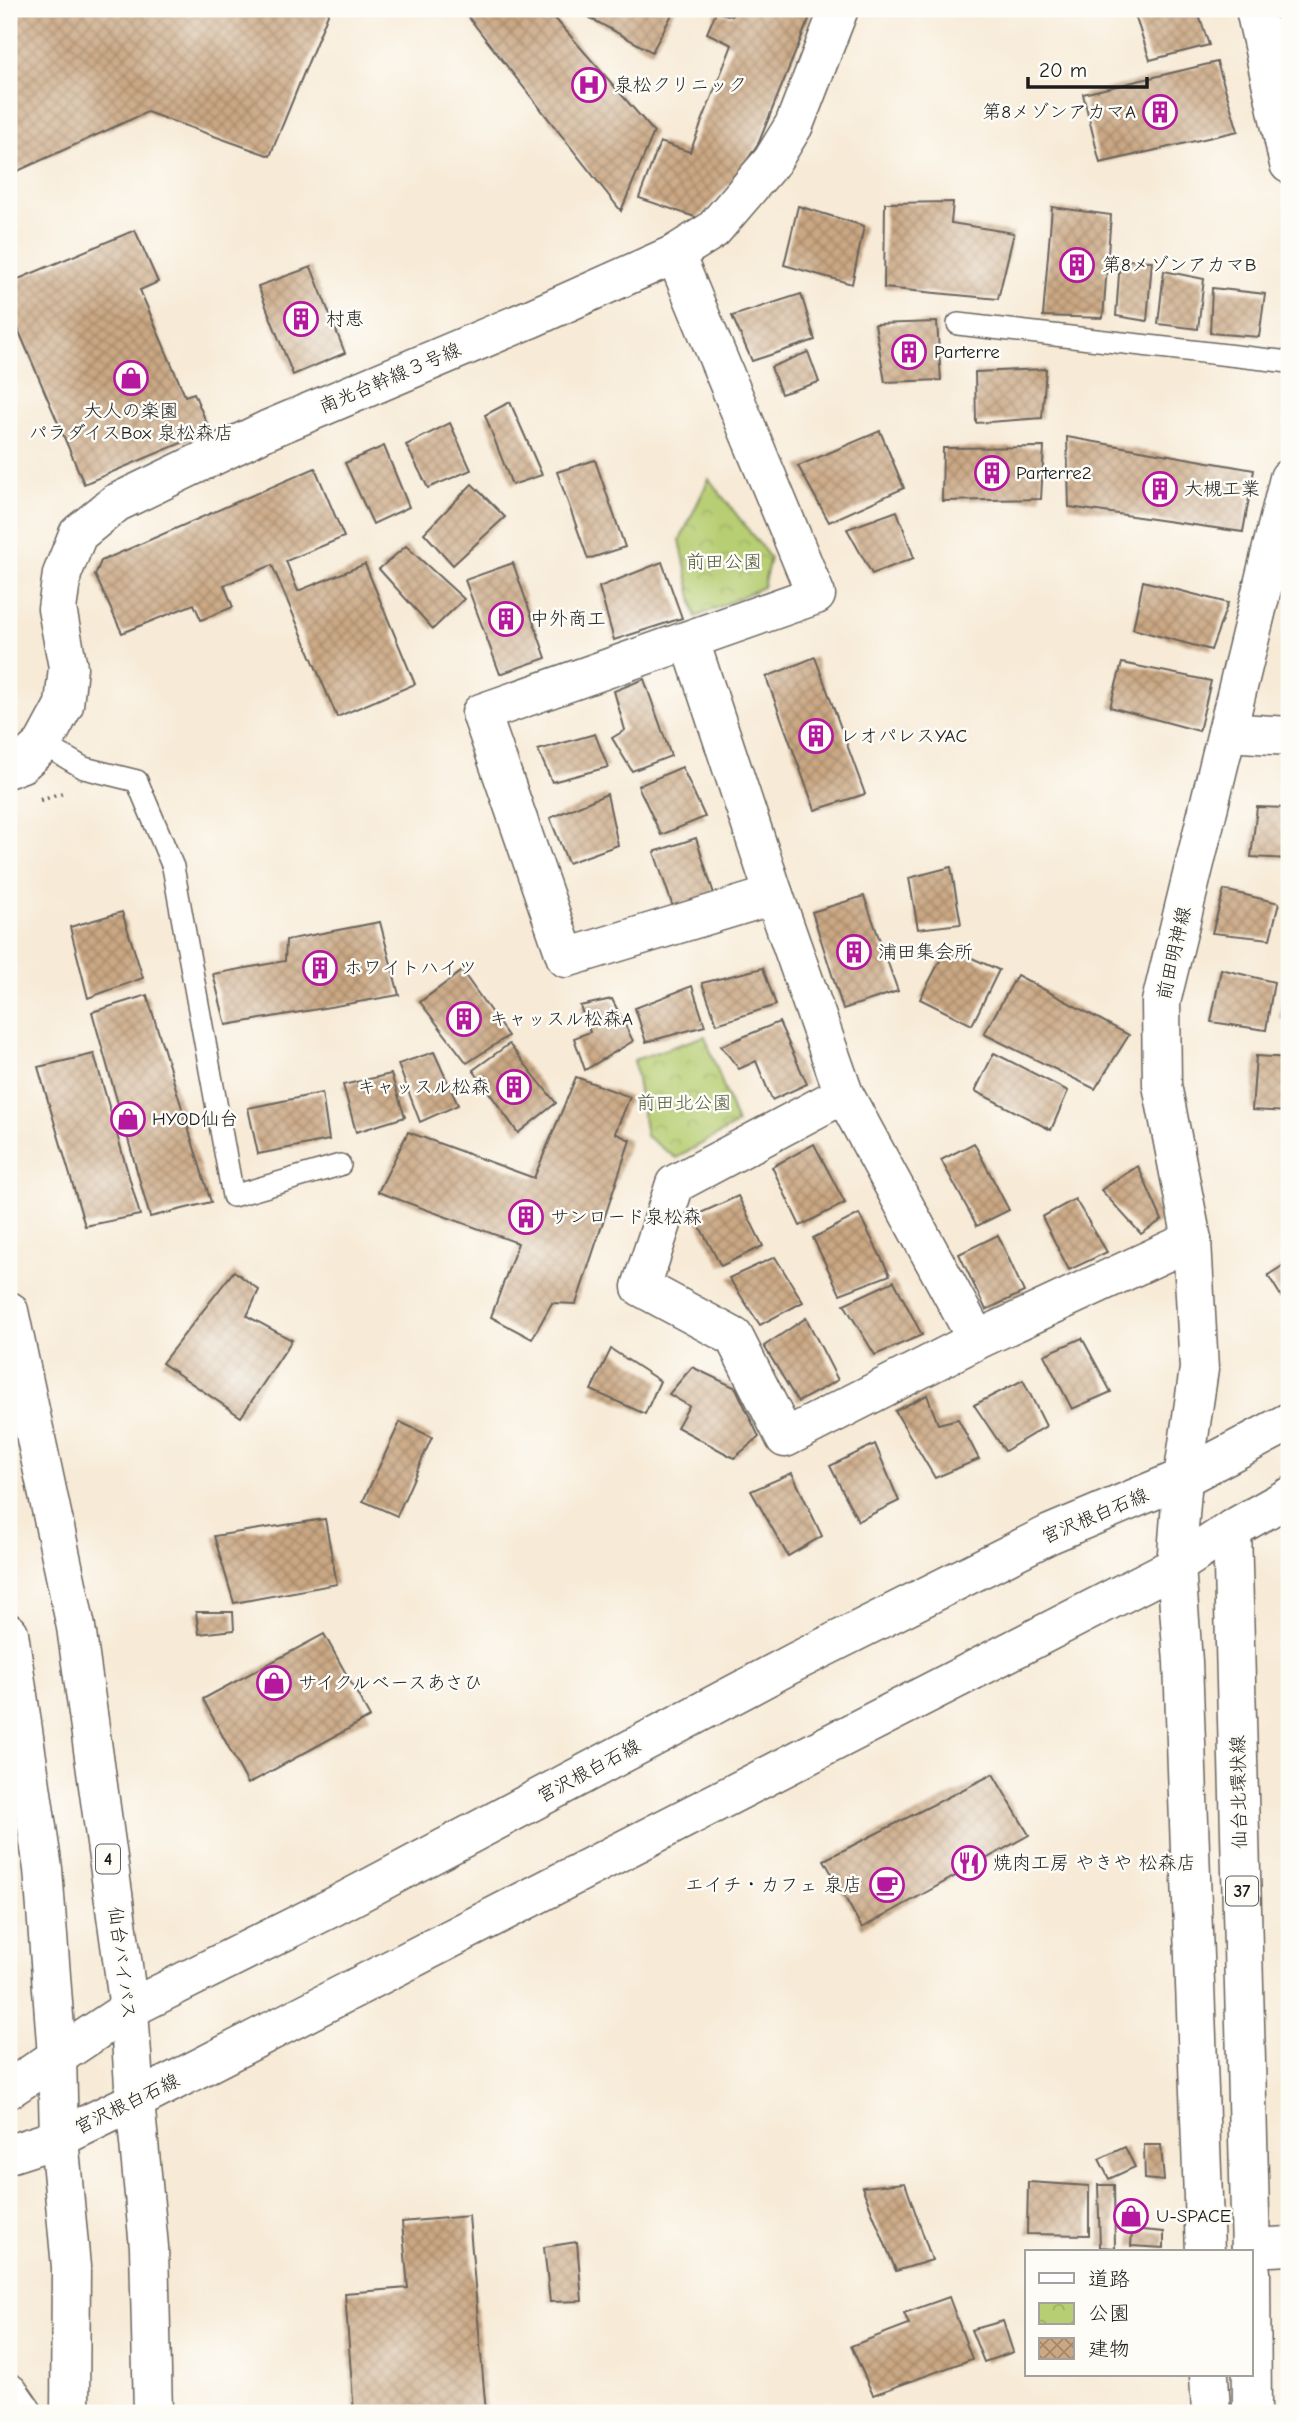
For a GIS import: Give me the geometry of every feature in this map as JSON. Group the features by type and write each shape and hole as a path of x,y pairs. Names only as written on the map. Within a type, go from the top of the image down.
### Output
{"main road":[{"name":"南光台幹線３号線","path":"9,768 22,763 43,744 64,705 68,667 57,610 62,574 78,534 116,503 267,430 532,318 675,254 713,230 772,161 794,125 839,9"},
{"path":"1255,9 1289,164"},
{"path":"675,254 816,595 481,713 566,958 774,895"},
{"name":"前田明神線","path":"1176,1566 1183,1478 1199,1369 1192,1240 1162,1085 1161,1002 1289,478"},
{"path":"690,641 774,895 844,1094 977,1340"},
{"path":"1227,732 1289,736"},
{"path":"844,1094 676,1184 641,1287 734,1337 785,1438 977,1340 1192,1240"},
{"name":"仙台バイパス","path":"9,1311 76,1628 130,2010 135,2101 149,2248 153,2413"},
{"name":"宮沢根白石線","path":"9,2090 130,2010 335,1906 795,1661 1050,1534 1183,1478 1289,1422"},
{"path":"1183,1478 1232,1529"},
{"name":"宮沢根白石線","path":"9,2154 59,2138 135,2101 1176,1566 1232,1529 1289,1497"},
{"name":"仙台北環状線","path":"1232,1529 1251,2250"},
{"path":"1176,1566 1205,2250"},
{"path":"9,1633 43,1869 57,2056 59,2138 71,2267 70,2413"},
{"path":"1252,2257 1289,2246"},
{"path":"1209,2376 1211,2413"},
{"name":"仙台北環状線","path":"1252,2376 1252,2413"},
{"path":"9,2393 23,2413"}],"lane":[{"path":"957,324 1289,362"},
{"path":"43,744 84,768 137,781 173,867 233,1196 340,1165"}],"green space":[{"name":"前田公園","path":"709,479 770,558 763,587 696,617 680,540"},
{"name":"前田北公園","path":"705,1036 737,1124 676,1158 646,1136 634,1060"}],"building":[{"path":"9,9 330,9 270,156 147,112 9,175"},
{"path":"462,9 547,9 654,132 621,211"},
{"path":"582,9 675,9 652,52 590,18"},
{"path":"734,9 813,9 759,142 739,173 698,218 639,198 660,142 690,152 732,45 707,33 716,12 732,16"},
{"path":"1133,9 1197,9 1209,45 1150,60"},
{"name":"第8メゾンアカマA","path":"1217,62 1238,131 1100,163 1083,94"},
{"path":"953,202 951,223 1014,233 998,299 884,288 885,203"},
{"path":"798,206 864,226 852,284 784,265"},
{"name":"第8メゾンアカマB","path":"1052,207 1111,215 1103,318 1043,316"},
{"path":"135,230 158,282 140,290 185,396 194,393 210,431 84,484 9,308 9,283"},
{"path":"1120,260 1152,261 1147,321 1116,316"},
{"name":"村恵","path":"311,267 345,353 293,375 258,286"},
{"path":"1164,271 1204,279 1198,329 1158,324"},
{"path":"1212,288 1265,294 1259,337 1210,333"},
{"path":"801,294 815,340 752,361 732,316"},
{"name":"Parterre","path":"937,322 941,380 885,382 875,324"},
{"path":"808,352 819,382 781,394 771,367"},
{"path":"1046,369 1042,418 976,423 975,372"},
{"path":"510,402 542,475 512,485 485,415"},
{"path":"450,423 471,470 428,488 406,445"},
{"path":"880,431 904,488 829,522 798,466"},
{"name":"大槻工業","path":"1067,437 1254,470 1243,532 1069,507"},
{"path":"384,446 409,507 373,524 345,463"},
{"name":"Parterre2","path":"1044,447 1041,499 942,501 943,448"},
{"path":"595,460 625,547 588,559 557,472"},
{"path":"315,468 344,537 286,561 298,591 365,564 415,684 337,717 272,565 224,585 233,607 201,620 194,604 122,633 95,575 101,561"},
{"path":"472,484 505,517 453,565 424,533"},
{"path":"897,511 914,558 872,574 847,529"},
{"path":"406,546 464,599 433,629 379,569"},
{"path":"662,562 682,618 614,640 599,587"},
{"name":"中外商工","path":"513,563 546,658 500,674 465,580"},
{"path":"1143,581 1228,603 1211,650 1133,629"},
{"name":"レオパレスYAC","path":"815,657 865,794 815,810 766,677"},
{"path":"1122,663 1211,681 1199,731 1110,707"},
{"path":"644,679 671,756 632,771 612,738 625,730 614,691"},
{"path":"595,734 608,767 552,782 538,750"},
{"path":"682,767 705,817 661,835 638,786"},
{"path":"607,794 618,845 568,863 550,818"},
{"path":"1257,807 1289,808 1289,859 1251,857"},
{"path":"696,838 715,897 675,913 654,852"},
{"path":"951,867 961,924 918,929 909,878"},
{"path":"1224,890 1279,903 1270,939 1212,933"},
{"name":"浦田集会所","path":"864,896 898,991 843,1009 812,912"},
{"path":"122,912 143,978 88,998 70,927"},
{"name":"ホワイトハイツ","path":"380,922 399,995 226,1025 213,974 285,961 286,940"},
{"path":"947,947 999,970 972,1025 920,999"},
{"path":"763,968 776,1005 717,1024 702,983"},
{"path":"1221,969 1274,982 1266,1030 1211,1022"},
{"name":"キャッスル松森A","path":"462,971 508,1036 467,1063 420,1002"},
{"path":"1283,974 1289,975 1289,1019 1280,1019"},
{"path":"1017,975 1129,1035 1095,1089 984,1034"},
{"path":"692,986 705,1026 646,1042 635,1008"},
{"path":"147,995 211,1202 150,1217 92,1012"},
{"path":"612,999 633,1041 585,1070 574,1038 590,1032 580,1006"},
{"path":"779,1022 807,1084 772,1100 756,1061 739,1069 721,1046"},
{"name":"キャッスル松森","path":"509,1044 556,1103 518,1133 473,1070"},
{"path":"434,1052 458,1105 420,1122 398,1064"},
{"path":"994,1053 1068,1091 1051,1130 975,1091"},
{"path":"94,1054 140,1215 85,1226 38,1067"},
{"path":"1256,1056 1289,1058 1289,1112 1252,1110"},
{"path":"391,1074 405,1117 356,1132 343,1085"},
{"name":"サンロード泉松森","path":"576,1077 630,1097 615,1133 630,1140 576,1304 552,1303 532,1339 491,1317 518,1243 378,1192 408,1132 534,1178"},
{"path":"322,1093 329,1140 258,1154 248,1108"},
{"path":"974,1143 1009,1210 977,1226 941,1160"},
{"path":"814,1144 845,1203 800,1226 772,1167"},
{"path":"1138,1166 1162,1220 1141,1234 1101,1190"},
{"path":"738,1196 763,1246 721,1266 694,1216"},
{"path":"1075,1199 1107,1252 1069,1270 1042,1217"},
{"path":"859,1214 890,1275 840,1294 813,1238"},
{"path":"998,1235 1024,1292 986,1310 959,1254"},
{"path":"775,1257 803,1302 760,1325 729,1278"},
{"path":"1289,1262 1289,1309 1268,1275"},
{"path":"234,1271 259,1290 247,1316 292,1340 241,1417 162,1363"},
{"path":"894,1281 922,1335 875,1355 844,1304"},
{"path":"806,1318 838,1380 798,1402 764,1346"},
{"path":"1082,1338 1111,1392 1072,1409 1044,1355"},
{"path":"611,1349 660,1381 645,1414 591,1390"},
{"path":"692,1367 736,1388 759,1437 734,1458 677,1427 689,1406 669,1394"},
{"path":"1023,1380 1046,1426 1005,1451 974,1405"},
{"path":"927,1395 938,1424 958,1419 979,1459 935,1478 895,1411"},
{"path":"400,1422 432,1437 397,1516 363,1501"},
{"path":"875,1444 899,1501 858,1521 830,1466"},
{"path":"792,1473 822,1536 788,1556 751,1491"},
{"path":"325,1519 337,1584 234,1603 214,1536"},
{"path":"196,1612 233,1612 234,1630 199,1634"},
{"path":"324,1634 370,1717 248,1784 203,1699"},
{"path":"993,1774 1029,1835 862,1928 824,1860"},
{"path":"1144,2145 1161,2145 1164,2181 1145,2179"},
{"path":"1125,2147 1135,2167 1109,2179 1099,2159"},
{"path":"1028,2182 1089,2186 1089,2235 1027,2234"},
{"path":"905,2183 932,2260 896,2271 862,2187"},
{"path":"1098,2185 1114,2185 1115,2248 1100,2247"},
{"path":"469,2216 486,2413 354,2413 345,2293 408,2288 402,2222"},
{"path":"1132,2229 1164,2232 1164,2248 1131,2246"},
{"path":"577,2242 582,2301 550,2302 544,2247"},
{"path":"949,2297 972,2359 873,2395 851,2346 909,2324 904,2313"},
{"path":"1003,2321 1013,2352 984,2362 971,2330"}],"place":[{"name":"泉松クリニック","path":"589,85"},
{"name":"第8メゾンアカマA","path":"1160,112"},
{"name":"第8メゾンアカマB","path":"1077,265"},
{"name":"村恵","path":"301,319"},
{"name":"Parterre","path":"909,352"},
{"name":"大人の楽園 パラダイスBox 泉松森店","path":"131,378"},
{"name":"Parterre2","path":"992,473"},
{"name":"大槻工業","path":"1160,489"},
{"name":"中外商工","path":"506,619"},
{"name":"レオパレスYAC","path":"816,736"},
{"name":"浦田集会所","path":"854,952"},
{"name":"ホワイトハイツ","path":"320,968"},
{"name":"キャッスル松森A","path":"464,1019"},
{"name":"キャッスル松森","path":"514,1087"},
{"name":"HYOD仙台","path":"128,1119"},
{"name":"サンロード泉松森","path":"526,1217"},
{"name":"サイクルベースあさひ","path":"274,1683"},
{"name":"焼肉工房 やきや 松森店","path":"969,1863"},
{"name":"エイチ・カフェ 泉店","path":"887,1885"},
{"name":"U-SPACE","path":"1131,2216"}]}
